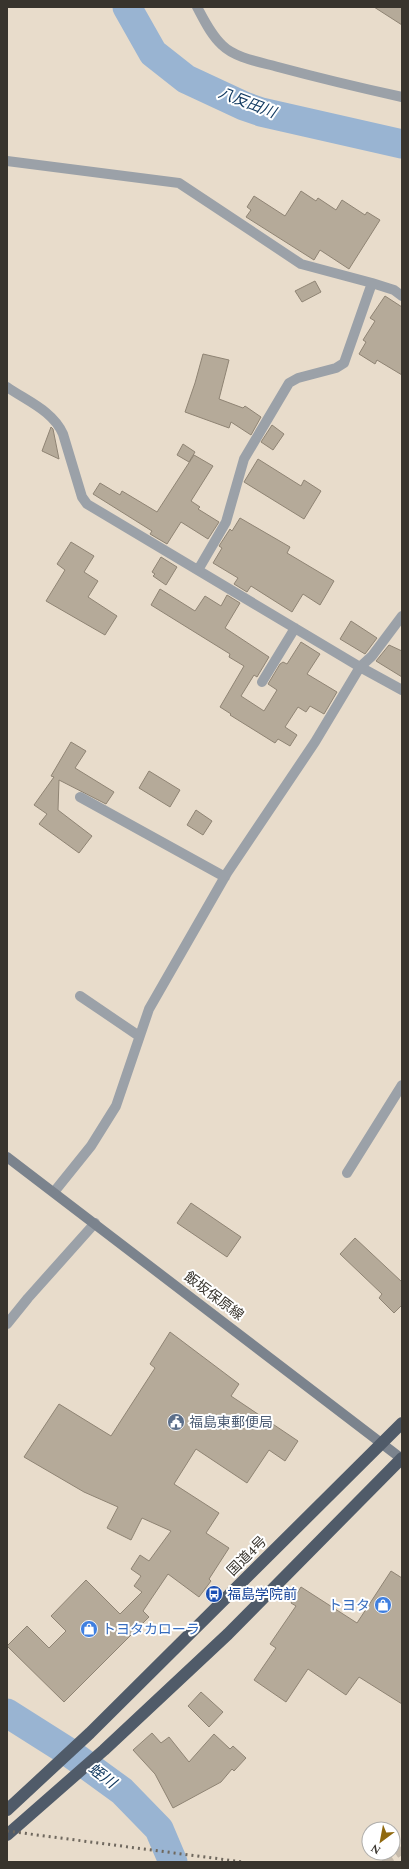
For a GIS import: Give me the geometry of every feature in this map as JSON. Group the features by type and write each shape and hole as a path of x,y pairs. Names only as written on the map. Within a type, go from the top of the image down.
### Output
{"highway":[{"name":"国道4号","path":"10,1805 90,1733 402,1423"},
{"path":"7,1835 104,1750 228,1634 402,1458"}],"main road":[{"name":"飯坂保原線","path":"7,1157 402,1458"}],"street":[{"path":"197,7 208,28 222,46 234,53 256,61 301,73 402,97"},
{"path":"7,161 179,183 302,264 394,290 402,296"},
{"path":"198,570 226,522 244,459 289,383 298,378 336,368 344,363 372,283"},
{"path":"7,387 51,416 59,424 82,497 87,504 360,667 402,690"},
{"path":"54,1192 91,1146 116,1106 148,1009 225,877 316,742 360,667 372,656 402,616"},
{"path":"262,682 295,628"},
{"path":"80,797 225,877"},
{"path":"80,996 139,1036"},
{"path":"347,1173 402,1085"},
{"path":"7,1324 28,1298 95,1223"}],"building":[{"path":"374,7 402,7 402,25"},
{"path":"301,191 316,201 318,198 336,210 342,200 365,215 367,212 380,220 349,269 320,250 314,260 246,217 251,210 247,207 254,196 285,216"},
{"path":"315,281 321,292 302,302 295,291"},
{"path":"385,296 402,307 402,375 377,360 375,364 359,354 366,342 363,340 375,321 370,318"},
{"path":"203,354 229,360 219,399 243,408 245,406 261,417 251,435 231,422 229,428 185,412"},
{"path":"272,425 284,434 273,450 261,442"},
{"path":"51,427 53,429 59,459 42,451"},
{"path":"183,444 195,452 189,462 177,455"},
{"path":"194,455 213,466 191,501 200,507 198,509 219,522 208,539 181,522 167,544 150,534 152,531 93,494 100,483 120,495 122,491 157,512"},
{"path":"258,459 301,486 304,480 321,491 304,519 244,482"},
{"path":"240,518 290,547 287,553 334,581 320,605 303,594 292,612 251,586 247,592 234,584 238,578 213,563 222,548 219,546 230,529 232,531"},
{"path":"71,542 94,556 84,572 98,581 88,597 117,616 105,635 46,601 65,570 57,564"},
{"path":"161,557 177,567 166,585 153,576 155,574 152,572"},
{"path":"160,589 195,611 205,596 221,606 227,595 240,603 225,628 269,657 257,677 254,675 241,696 264,711 277,690 268,684 280,664 283,662 287,664 301,642 320,654 307,674 337,692 324,714 310,706 306,712 298,707 285,727 297,735 290,746 278,739 275,743 230,715 231,714 220,707 244,666 229,657 230,654 151,605"},
{"path":"351,621 377,638 365,654 340,639"},
{"path":"389,645 402,651 402,677 376,661"},
{"path":"71,742 86,751 75,768 114,792 106,804 59,780 58,810 92,836 79,853 39,824 47,814 34,805 54,777 51,776"},
{"path":"149,771 180,790 170,807 139,788"},
{"path":"196,810 212,821 203,835 187,825"},
{"path":"191,1203 241,1237 227,1257 177,1223"},
{"path":"355,1238 402,1282 402,1305 394,1313 379,1298 382,1294 340,1254"},
{"path":"170,1332 239,1384 231,1396 298,1441 285,1461 269,1450 247,1483 196,1449 174,1484 219,1513 206,1533 229,1548 209,1579 211,1581 199,1597 168,1574 143,1611 149,1617 64,1702 7,1646 27,1626 49,1648 66,1631 51,1616 86,1580 120,1614 142,1592 134,1586 141,1576 131,1569 140,1555 149,1561 171,1531 142,1518 131,1540 107,1528 118,1507 84,1492 24,1457 59,1404 111,1436 155,1368 150,1364"},
{"path":"391,1571 402,1578 402,1704 359,1677 346,1695 308,1669 286,1702 254,1680 276,1648 270,1644 296,1606 291,1603 301,1587 357,1623"},
{"path":"201,1692 223,1712 209,1727 188,1706"},
{"path":"152,1733 161,1743 169,1737 189,1762 214,1734 230,1749 233,1746 246,1758 234,1771 232,1769 221,1782 173,1808 155,1774 133,1750"}],"waterway":[{"name":"八反田川","path":"127,7 153,53 186,79 244,106 261,112 402,144"},
{"name":"蛭川","path":"7,1713 67,1751 122,1791 159,1829 173,1862"}],"tunnel":[{"path":"383,1862 402,1849"}],"railway":[{"path":"7,1831 243,1862"}],"place":[{"name":"福島東郵便局","path":"176,1422"},
{"name":"福島学院前","path":"214,1594"},
{"name":"トヨタ","path":"383,1605"},
{"name":"トヨタカローラ","path":"89,1629"}]}
